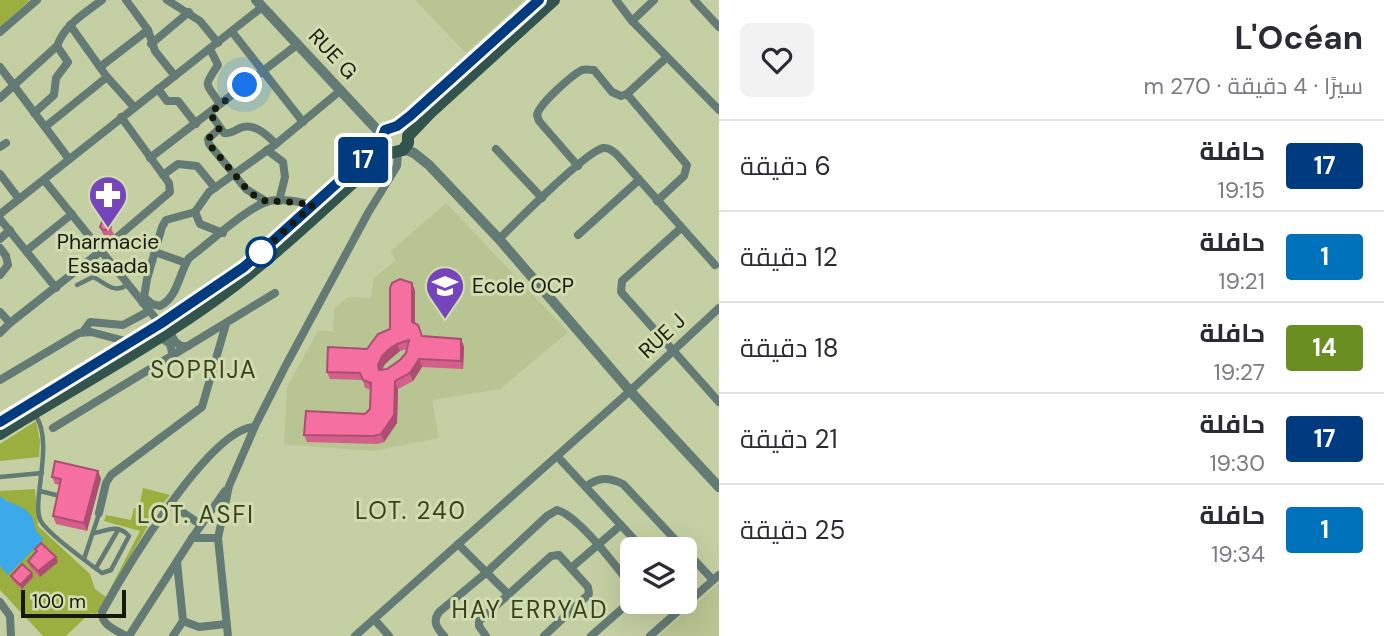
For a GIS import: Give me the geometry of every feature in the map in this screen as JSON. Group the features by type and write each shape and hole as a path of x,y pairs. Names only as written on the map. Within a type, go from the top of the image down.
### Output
{"main road":[{"path":"0,422 129,342 164,331 244,267 313,205 393,144 404,130 397,126 539,0"},
{"path":"0,434 250,274 554,0"}],"street":[{"path":"0,33 37,0"},
{"path":"0,98 58,46 70,25 102,0"},
{"path":"126,0 148,30 151,44 175,75"},
{"path":"167,0 189,12 218,43"},
{"path":"615,0 632,22 719,110"},
{"path":"632,22 654,0"},
{"path":"694,0 719,27"},
{"path":"0,214 175,75 233,33 259,4"},
{"name":"RUE G","path":"259,4 393,144 414,153 429,165 499,239 630,391 719,488"},
{"path":"151,44 189,12"},
{"path":"70,25 107,77 134,107"},
{"path":"100,67 148,30"},
{"path":"233,33 303,122"},
{"path":"150,158 298,44"},
{"path":"34,113 54,94 55,78 68,62 58,46"},
{"path":"210,48 218,65 208,77 207,84 220,104"},
{"path":"578,166 544,128 537,110 583,70 594,70 612,92 621,96 627,94 667,57"},
{"path":"0,67 69,159"},
{"path":"45,127 107,77"},
{"path":"158,89 167,101 178,101 196,124"},
{"path":"0,380 83,332 90,322 123,326 145,304 155,252 166,220 195,212 206,195 276,144 341,90"},
{"path":"627,94 687,165 688,171 684,176 657,201"},
{"path":"210,113 219,129 229,134 242,126 256,128 276,144"},
{"path":"0,333 170,192 170,186 163,175 121,117"},
{"path":"219,129 209,137 208,142 246,189 267,202"},
{"path":"228,636 218,538 229,486 254,427 345,255 397,166 393,144"},
{"path":"499,239 578,166 603,148 610,149 715,265"},
{"path":"496,149 542,198"},
{"path":"267,150 283,162 285,177 279,201"},
{"path":"163,175 178,164 197,166 215,188"},
{"path":"0,174 19,199"},
{"path":"44,180 145,304 164,331 173,356"},
{"path":"578,236 639,180"},
{"path":"145,304 160,306 166,303 176,288 186,263 257,206 279,201 313,205"},
{"path":"195,212 200,223 223,233"},
{"path":"26,251 72,214"},
{"path":"0,219 56,288"},
{"path":"681,228 627,277 620,286 621,292 719,401"},
{"path":"0,239 10,230"},
{"path":"0,248 8,265 0,275"},
{"path":"155,252 186,263"},
{"path":"53,428 275,293"},
{"name":"RUE J","path":"355,636 719,308"},
{"path":"0,312 10,323"},
{"path":"99,513 106,483 111,475 202,407 226,324"},
{"path":"164,331 178,344 188,346"},
{"path":"83,332 129,342"},
{"path":"229,486 128,636 106,624 102,619 102,612 171,504 220,445 238,431 254,427"},
{"path":"557,456 632,537"},
{"path":"586,486 603,478 611,478 623,484 716,577 697,594"},
{"path":"171,504 201,525"},
{"path":"444,636 435,625 436,616 557,510 568,515 620,572"},
{"path":"571,568 621,525"},
{"path":"192,538 218,538"},
{"path":"458,544 508,594"},
{"path":"486,636 479,626 479,621 551,556 559,555 588,587 589,594 551,634"},
{"path":"173,636 183,621 177,562"},
{"path":"0,602 10,616 11,636"},
{"path":"591,636 620,611"},
{"path":"650,636 675,614"},
{"path":"374,619 389,636"},
{"path":"183,621 200,631 226,624"}],"lane":[{"path":"77,285 93,277 105,286 116,289 129,285"},
{"path":"34,413 43,434 38,510 41,523 102,573 109,572 129,539 128,533 106,528 94,533"},
{"path":"43,434 53,428"},
{"path":"0,477 42,473"},
{"path":"40,491 60,496"},
{"path":"84,559 99,513"},
{"path":"96,568 118,530"}],"shaded area":[{"path":"415,0 524,0 466,53"},
{"name":"Ecole OCP","path":"446,203 568,332 500,389 432,400 439,438 373,451 284,444 287,387 318,331 333,331 334,309 348,297 371,298 374,278 396,260 390,252"},
{"path":"719,583 719,636 659,636 684,614 697,614 697,602"}],"green space":[{"path":"0,0 30,0 0,27"},
{"path":"36,421 40,441 39,457 0,461 0,444"},
{"path":"143,488 170,495 156,512 96,615 90,613 66,636 43,636 0,590 0,491 35,489 38,526 90,574 95,589 106,597 140,531 104,521 106,515 131,520 134,508 139,509"}],"water":[{"path":"0,496 27,511 37,532 44,539 8,575 0,566"}],"building":[{"path":"104,217 110,229 103,230 100,227"},
{"path":"400,279 412,283 412,322 418,325 422,336 461,339 461,361 419,359 410,373 395,381 394,415 381,434 304,435 306,411 365,414 370,409 371,383 363,380 360,373 327,372 328,347 367,349 378,334 390,329 392,283","holes":["409,340 406,353 387,369 379,370 382,356 397,344"]},
{"path":"55,461 98,471 84,523 53,516 61,479 52,477"},
{"path":"41,543 56,557 38,571 28,561"},
{"path":"22,564 32,573 20,585 11,576"}],"bus line":[{"name":"17","path":"0,422 160,324 244,267 374,150 385,130 397,126 410,116 539,0"}],"place":[{"name":"Pharmacie Essaada","path":"108,229"},
{"name":"Ecole OCP","path":"445,320"}],"district":[{"name":"SOPRIJA","path":"204,369"},
{"name":"LOT. 240","path":"411,510"},
{"name":"LOT. ASFI","path":"196,514"},
{"name":"HAY ERRYAD","path":"530,609"}],"route":[{"path":"245,85 210,113 219,129 208,139 209,144 250,193 267,202 300,202 313,205 261,252"}]}
